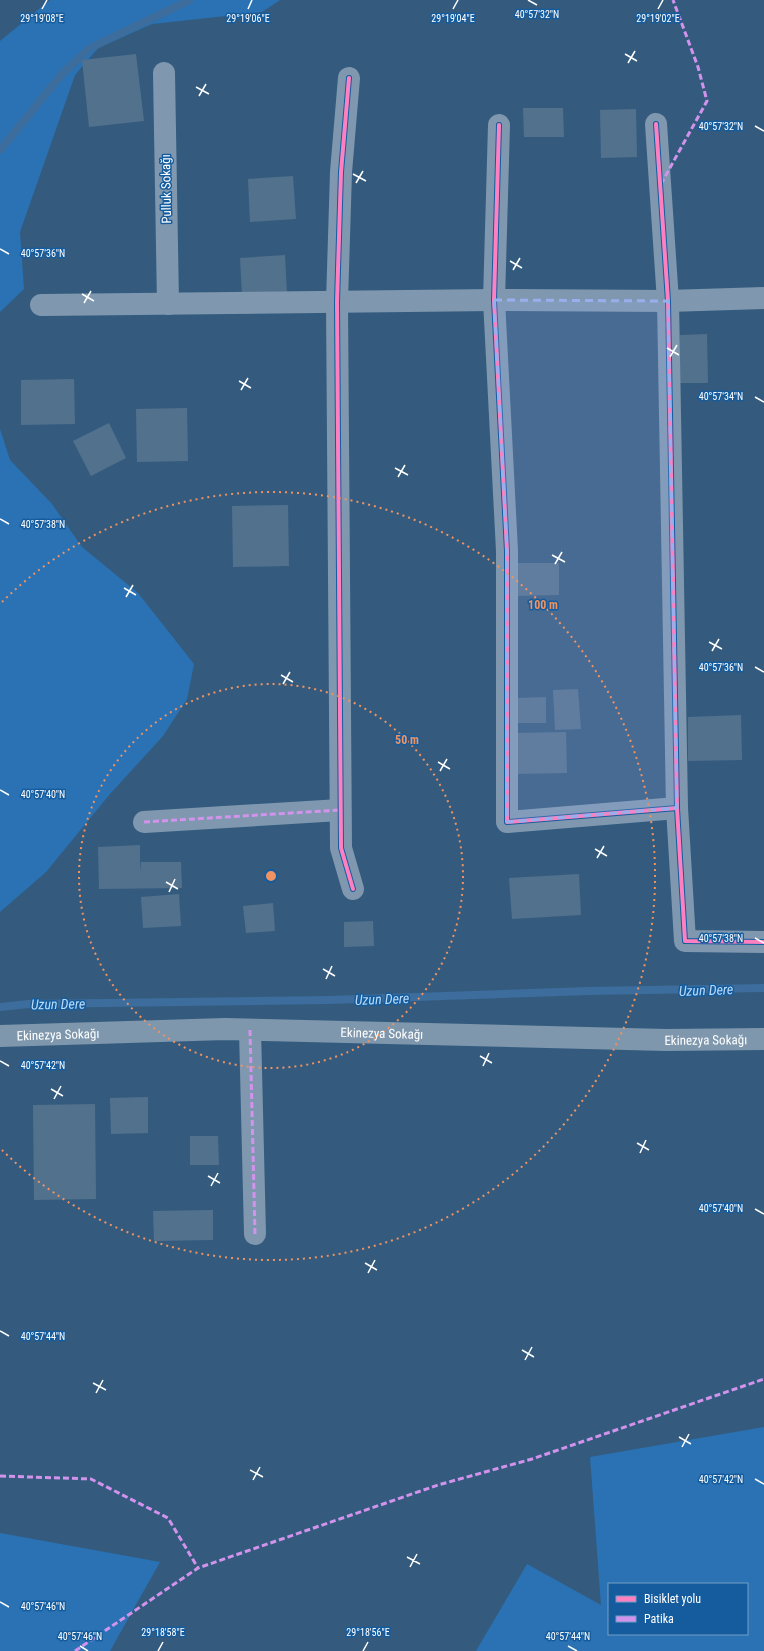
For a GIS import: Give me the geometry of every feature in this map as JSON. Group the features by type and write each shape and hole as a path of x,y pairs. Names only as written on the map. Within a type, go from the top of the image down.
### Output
{"main road":[{"name":"Ekinezya Sokağı","path":"0,1036 250,1030 666,1040 764,1039"}],"street":[{"name":"Pulluk Sokağı","path":"164,73 168,304"},
{"path":"349,78 341,172 337,302 341,848 353,889"},
{"path":"499,124 494,300 507,551 507,822 677,808"},
{"path":"656,124 668,301 677,808 685,941 764,942"},
{"path":"41,305 494,300 668,301 764,298"},
{"path":"144,822 340,810"},
{"path":"250,1030 255,1234"}],"highlighted area":[{"path":"494,300 668,301 677,808 507,822 507,551"}],"shaded area":[{"path":"50,0 280,0 262,12 152,24 98,48 75,75 20,232 24,289 0,312 0,41"},
{"path":"0,429 10,460 52,504 82,547 138,593 194,664 187,699 163,736 110,794 46,872 0,912"},
{"path":"764,1427 764,1651 476,1651 527,1564 601,1605 590,1457"},
{"path":"0,1533 160,1562 110,1651 0,1651"}],"building":[{"path":"136,54 144,121 89,127 82,60"},
{"path":"523,108 563,108 564,137 524,137"},
{"path":"636,109 637,157 601,158 600,110"},
{"path":"293,176 296,219 250,222 248,179"},
{"path":"285,255 287,293 242,296 240,258"},
{"path":"707,334 708,383 680,383 680,335"},
{"path":"74,379 75,424 21,425 21,380"},
{"path":"187,408 188,461 137,462 136,409"},
{"path":"109,423 126,458 91,476 73,441"},
{"path":"288,505 289,566 233,567 232,506"},
{"path":"513,563 559,563 559,595 514,596"},
{"path":"578,689 581,729 555,730 553,690"},
{"path":"546,697 546,723 516,723 516,698"},
{"path":"741,715 742,760 688,761 688,717"},
{"path":"566,732 567,773 518,774 517,733"},
{"path":"140,845 140,872 141,862 181,862 182,888 99,889 98,847"},
{"path":"579,874 581,915 512,919 509,878"},
{"path":"179,894 181,926 143,928 141,897"},
{"path":"273,903 275,931 246,933 243,906"},
{"path":"373,921 374,946 344,947 344,922"},
{"path":"148,1097 148,1133 111,1134 110,1098"},
{"path":"95,1104 96,1199 34,1200 33,1105"},
{"path":"190,1136 218,1136 219,1165 190,1165"},
{"path":"213,1210 213,1240 154,1241 153,1211"}],"waterway":[{"path":"0,150 62,74 90,48 190,0"},
{"name":"Uzun Dere","path":"0,1007 29,1004 329,1000 589,991 764,988"}],"marked path":[{"path":"661,184 707,101 698,67 673,0"},
{"path":"144,822 340,810"},
{"path":"250,1030 255,1234"},
{"path":"75,1651 198,1568 438,1485 532,1459 764,1379"},
{"path":"0,1476 91,1479 168,1518 198,1568"}],"cycle path":[{"path":"349,78 341,172 337,302 341,848 353,889"},
{"path":"656,124 668,301 677,808 685,941 764,942"},
{"path":"499,125 494,300 507,551 507,822 677,808"}]}
